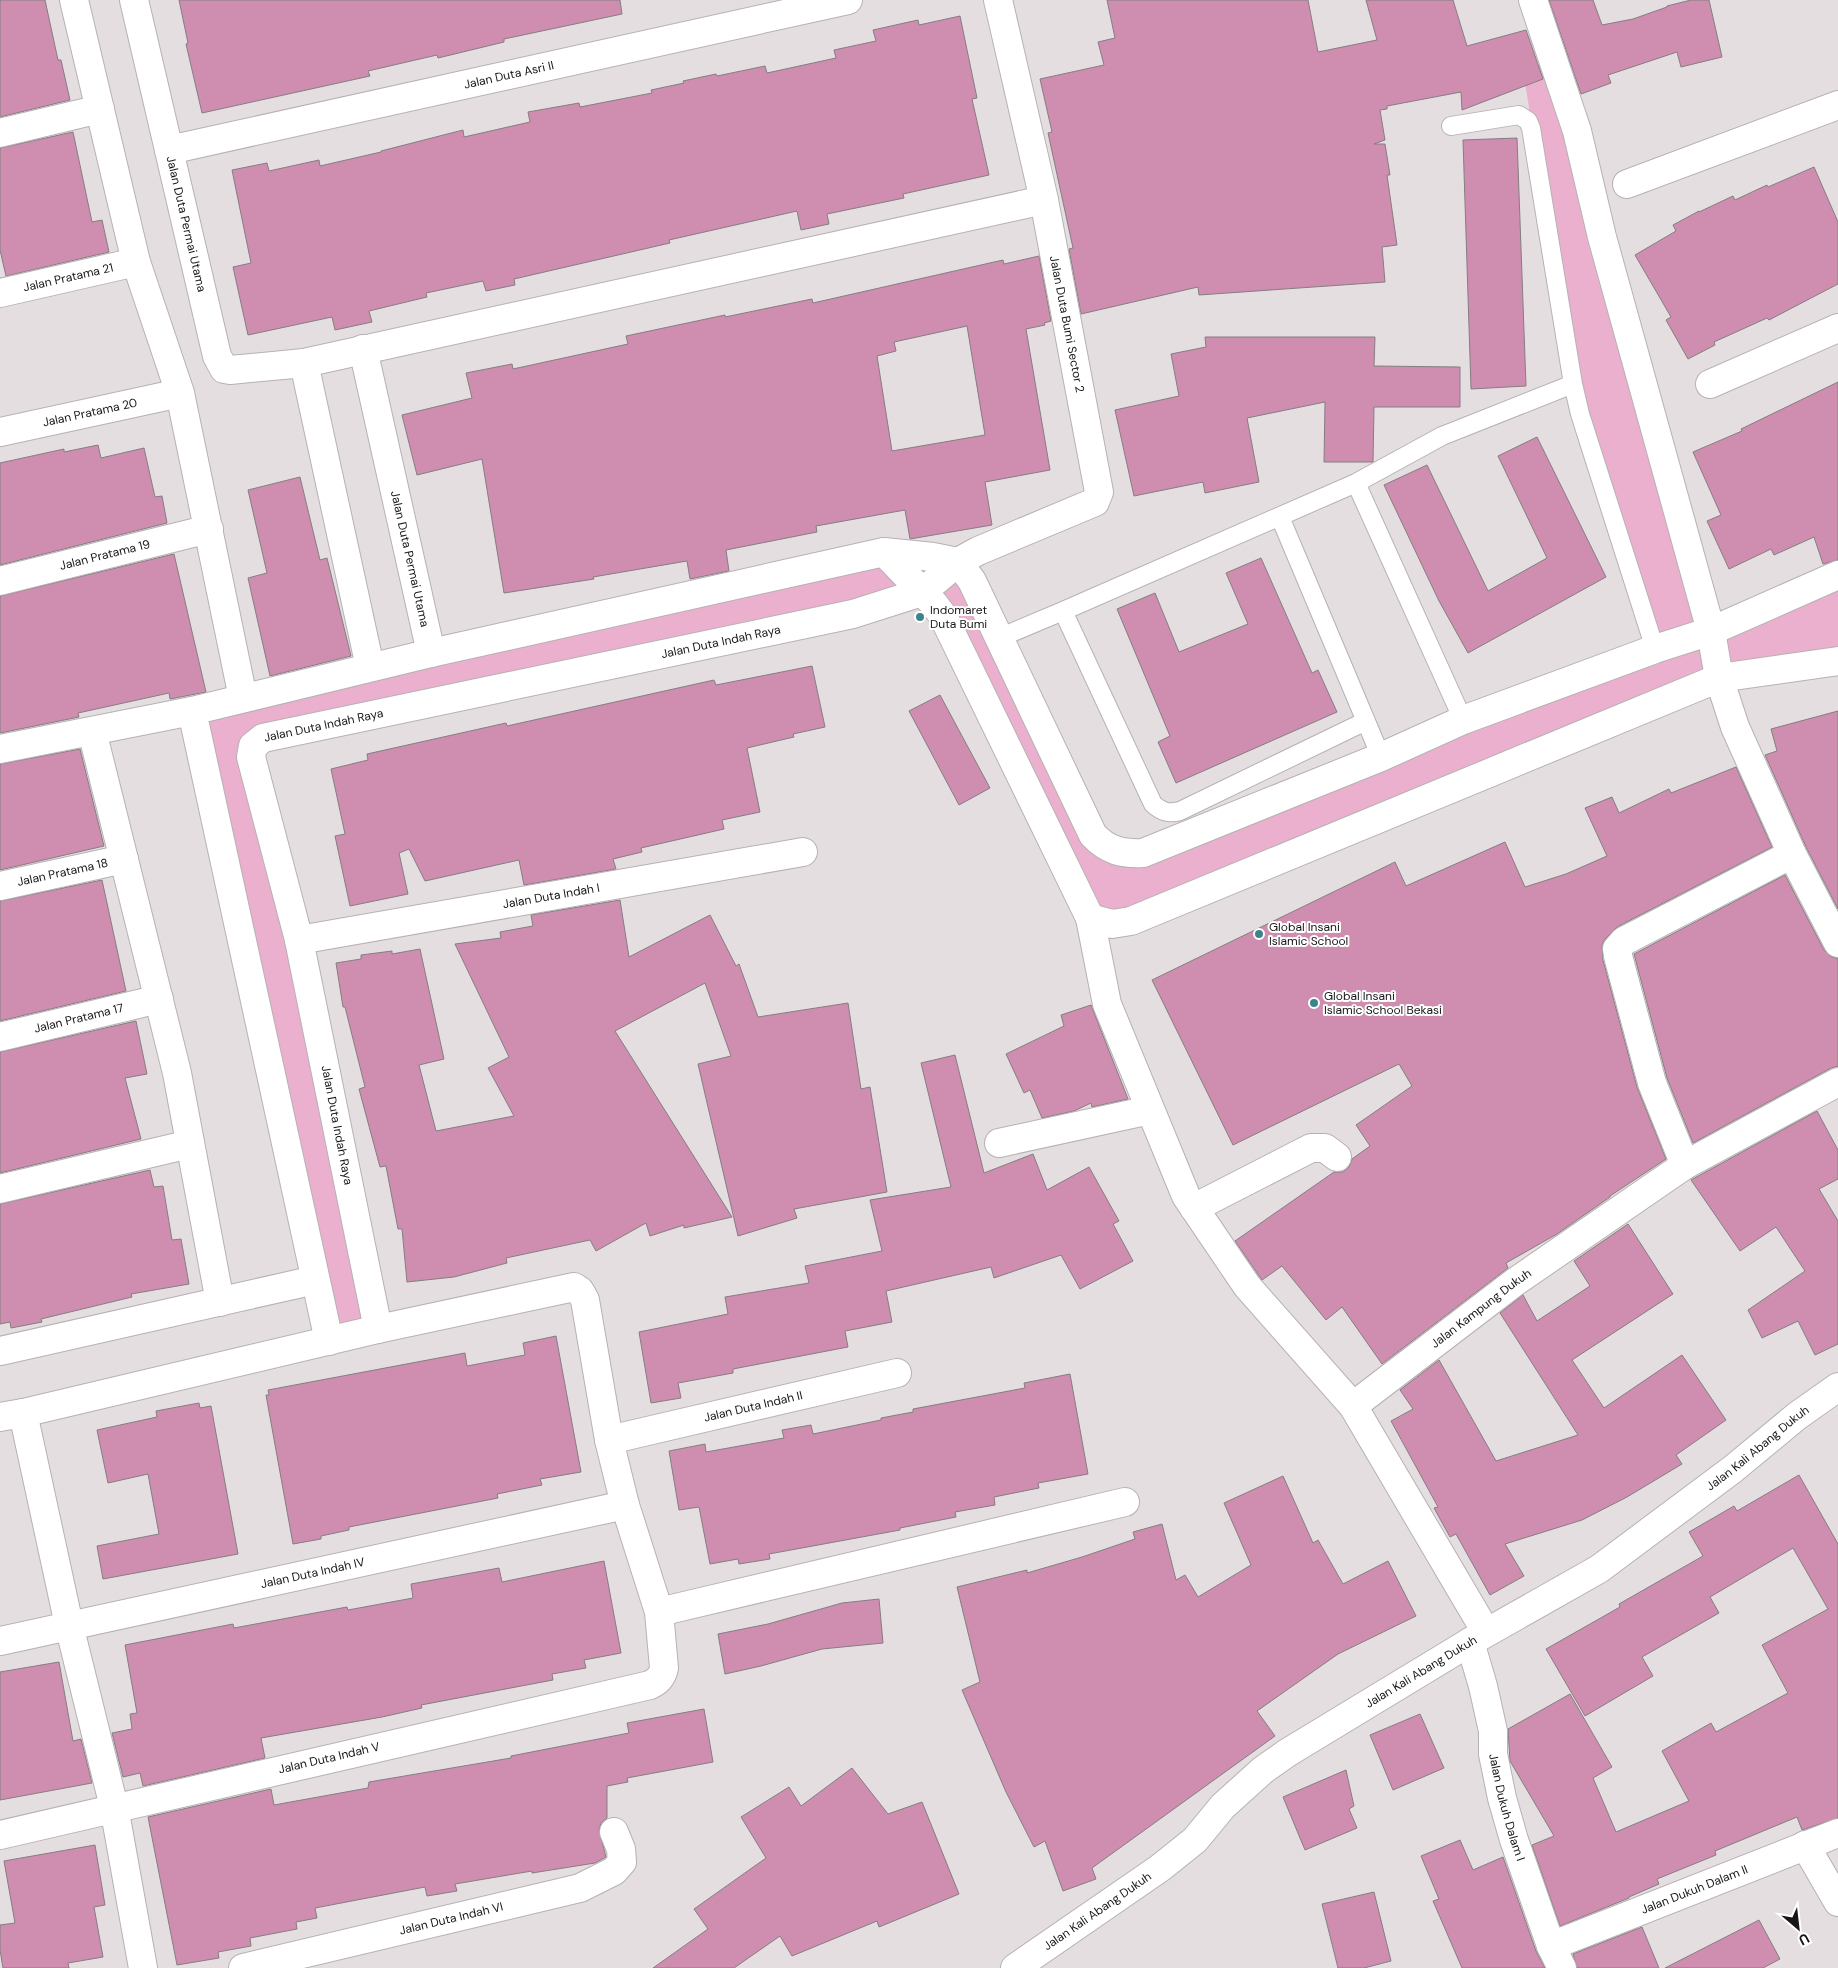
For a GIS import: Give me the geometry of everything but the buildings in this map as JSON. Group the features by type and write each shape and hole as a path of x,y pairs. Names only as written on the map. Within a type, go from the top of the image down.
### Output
{"street":[{"path":"74,0 136,262 180,393 243,698"},
{"name":"Jalan Duta Permai Utama","path":"134,0 217,356 221,365 224,369 230,370 304,363 362,349 431,653"},
{"name":"Jalan Duta Asri II","path":"169,150 848,0"},
{"name":"Jalan Duta Bumi Sector 2","path":"958,562 978,551 1090,505 1098,498 1099,492 1044,200 998,0"},
{"path":"1534,0 1577,131 1602,237 1711,631 1719,678 1735,727 1792,854 1838,943"},
{"path":"1627,184 1838,105"},
{"path":"0,133 100,109"},
{"path":"362,349 1044,200"},
{"name":"Jalan Pratama 21","path":"0,293 136,262"},
{"path":"1710,384 1838,328"},
{"path":"304,363 370,667"},
{"name":"Jalan Pratama 20","path":"0,432 180,393"},
{"name":"Jalan Pratama 19","path":"0,581 209,529"},
{"path":"0,749 192,711 370,667 884,552 933,557 958,562 972,581 1094,835 1102,844 1115,851 1128,854 1143,853 1381,757 1463,720 1655,649 1711,631 1838,575"},
{"path":"884,552 943,616 1090,918 1107,1004 1186,1196 1247,1286 1353,1406 1478,1637"},
{"path":"922,592 958,562"},
{"name":"Jalan Duta Indah Raya","path":"378,1329 299,940 251,757 252,746 258,740 273,736 853,614 922,592"},
{"path":"1090,918 1112,924 1131,921 1719,678 1838,661"},
{"path":"192,711 329,1341"},
{"path":"92,731 177,1073 220,1302"},
{"name":"Jalan Duta Indah I","path":"299,940 803,852"},
{"path":"1685,1164 1652,1083 1617,949 1624,941 1792,854"},
{"name":"Jalan Pratama 18","path":"0,886 124,859"},
{"name":"Jalan Pratama 17","path":"0,1037 159,999"},
{"name":"Jalan Kampung Dukuh","path":"1353,1406 1515,1282 1685,1164 1838,1082"},
{"path":"1000,1142 1150,1110"},
{"path":"0,1189 190,1144"},
{"path":"1194,1208 1311,1148 1326,1148 1337,1157"},
{"path":"0,1351 315,1280"},
{"path":"144,1968 114,1807 69,1625 11,1415 378,1329 574,1287 580,1291 585,1300 609,1440 625,1505 659,1612 1124,1502"},
{"name":"Jalan Duta Indah II","path":"609,1440 897,1374"},
{"name":"Jalan Kali Abang Dukuh","path":"1015,1968 1160,1868 1195,1840 1223,1806 1263,1770 1287,1753 1478,1637 1599,1569 1733,1469 1797,1416 1838,1386"},
{"name":"Jalan Duta Indah IV","path":"0,1641 625,1505"},
{"name":"Jalan Duta Indah V","path":"0,1835 114,1807 650,1685 657,1682 664,1668 659,1612"},
{"name":"Jalan Dukuh Dalam I","path":"1478,1637 1484,1686 1493,1731 1493,1754 1502,1798 1514,1840 1556,1957"},
{"name":"Jalan Duta Indah VI","path":"243,1968 580,1888 614,1871 622,1862 621,1849 614,1832"},
{"name":"Jalan Dukuh Dalam II","path":"1556,1957 1805,1844 1838,1833"},
{"path":"1805,1844 1838,1902"}],"lane":[{"path":"1450,126 1518,115 1528,121 1531,128 1572,384 1655,649"},
{"path":"999,638 1356,483 1442,436 1572,384"},
{"path":"1356,483 1463,720"},
{"path":"1280,517 1381,757"},
{"path":"1063,611 1154,804 1160,810 1171,813 1180,810 1366,721"}],"shaded area":[{"path":"1553,60 1711,631 1838,575 1838,660 1719,678 1131,921 1090,918 934,604 258,740 378,1329 327,1335 192,711 884,552 922,591 958,562 1115,851 1655,649 1573,384 1523,70"}],"place":[{"name":"Indomaret Duta Bumi","path":"920,617"},
{"name":"Global Insani Islamic School","path":"1259,934"},
{"name":"Global Insani Islamic School Bekasi","path":"1314,1003"}]}
